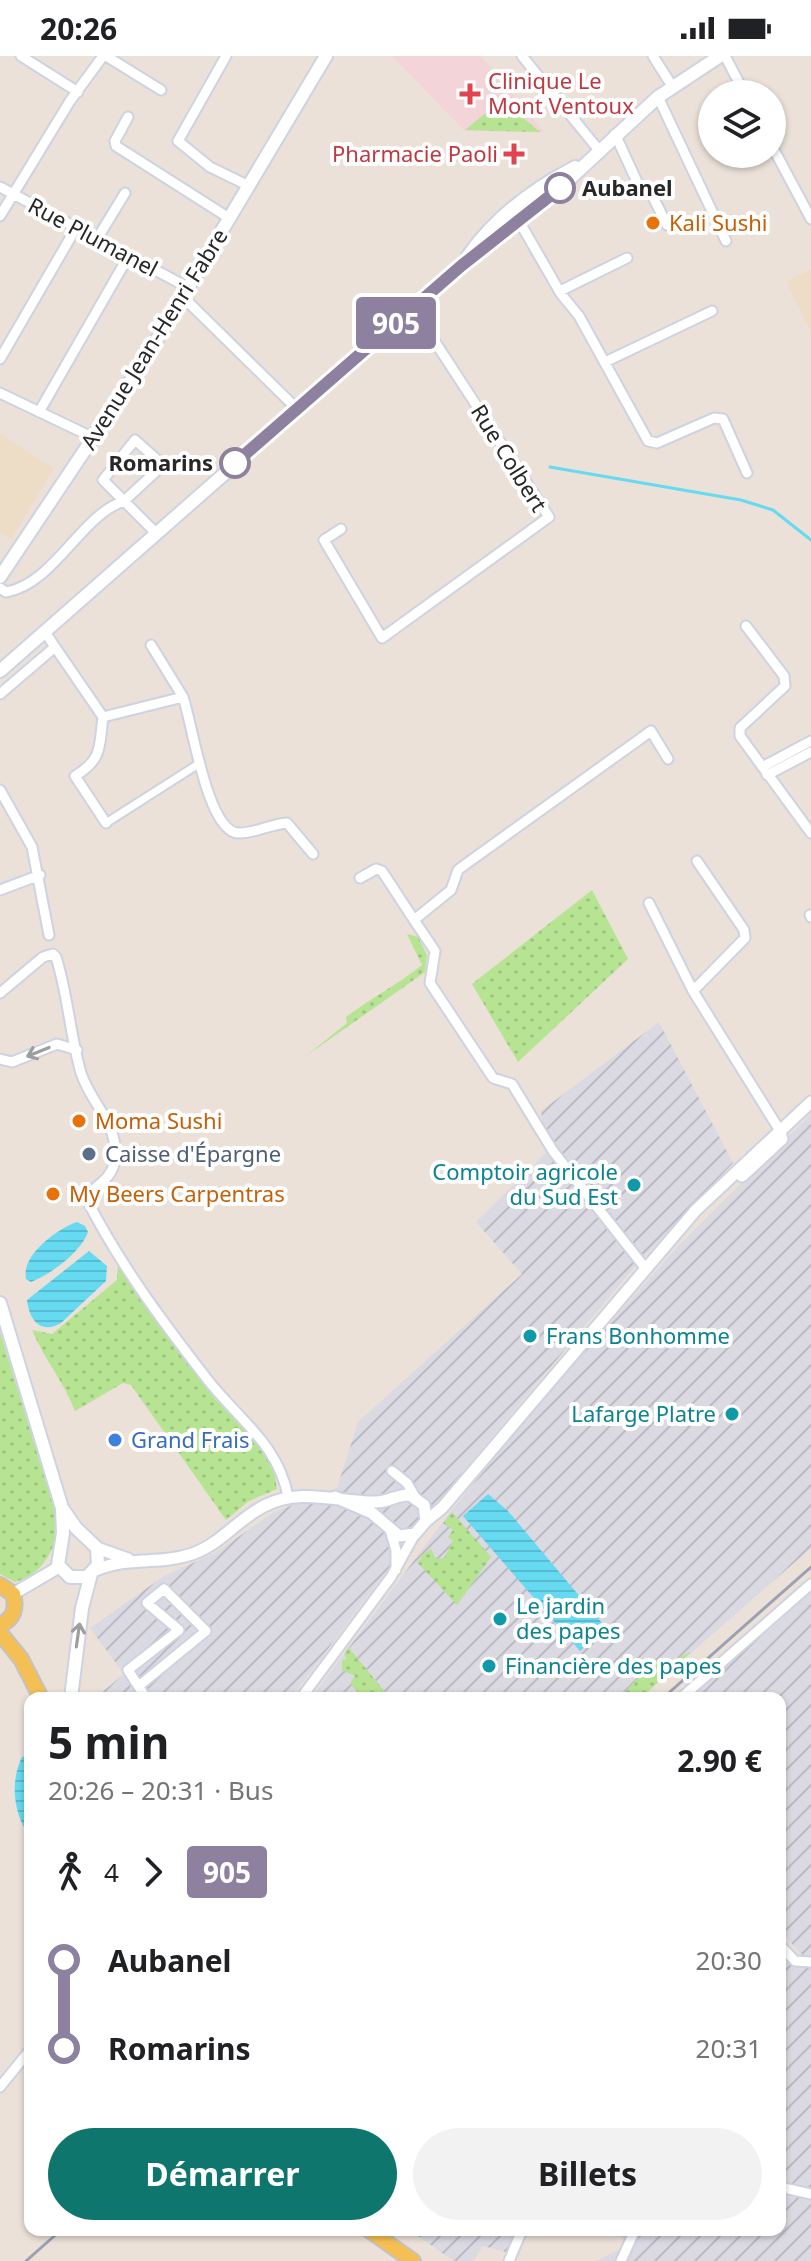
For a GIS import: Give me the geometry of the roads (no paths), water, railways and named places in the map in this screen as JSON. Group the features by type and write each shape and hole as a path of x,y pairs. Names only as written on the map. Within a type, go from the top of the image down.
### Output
{"main road":[{"name":"Avenue Jean-Henri Fabre","path":"0,577 94,438 326,56"},
{"name":"Avenue Jean-Henri Fabre","path":"302,99 334,56"},
{"path":"0,671 461,266 560,188 598,149 658,97 722,56"},
{"path":"461,266 492,225 539,188 582,164"},
{"path":"0,1303 62,1508 62,1543 57,1553 59,1567 76,1579 94,1572"},
{"path":"62,1508 97,1548 100,1559 82,1608 72,1692"},
{"path":"62,1543 73,1537 85,1537"},
{"path":"0,1585 13,1594 6,1620 38,1692"},
{"path":"0,1633 21,1659"},
{"path":"378,2236 413,2261"}],"street":[{"path":"21,56 78,92"},
{"path":"0,216 70,101 105,56 161,90"},
{"path":"226,56 178,141 210,167 249,186"},
{"path":"522,56 598,149"},
{"path":"653,56 672,86"},
{"path":"722,56 737,80"},
{"path":"658,97 726,241"},
{"path":"128,117 115,141 116,146 229,218"},
{"path":"615,134 638,184 649,189 667,225"},
{"path":"784,168 811,219"},
{"name":"Rue Plumanel","path":"0,187 97,239 184,291 297,409"},
{"path":"97,239 125,193"},
{"path":"519,221 605,362 648,441 657,443 714,418 723,419 747,473"},
{"path":"0,359 76,228"},
{"path":"39,412 128,257"},
{"path":"560,291 627,258"},
{"name":"Rue Colbert","path":"341,529 324,540 382,638 549,517 413,308"},
{"path":"605,362 712,311"},
{"path":"0,393 94,438"},
{"path":"0,588 6,592 20,590 76,542 112,505 124,501 163,465 135,440 103,480 124,501 156,533"},
{"path":"746,626 784,676 785,686 740,728 740,736 811,833"},
{"path":"45,632 103,717 98,756 93,765 75,776 106,823 200,763"},
{"path":"151,645 183,697 210,801 227,829 237,833 287,823 313,854"},
{"path":"0,694 55,647"},
{"path":"103,717 183,697"},
{"path":"414,920 451,890 458,870 651,731 668,759"},
{"path":"764,771 811,741"},
{"path":"764,771 811,752"},
{"path":"0,790 32,847 40,875 49,935"},
{"path":"693,991 745,938 744,930 697,861"},
{"path":"360,878 376,869 382,871 435,951 430,983 485,1066 493,1078 512,1084 553,1151 646,1269"},
{"path":"0,890 40,875"},
{"path":"649,903 693,991 782,1134"},
{"path":"0,993 43,957 53,954 67,990 81,1073 106,1113 114,1151 114,1164 107,1178 85,1196 107,1239 183,1348 223,1400 276,1458 288,1497"},
{"path":"0,1059 12,1062 57,1044 77,1050"},
{"path":"782,1134 811,1102"},
{"path":"305,1692 396,1570 415,1534 426,1521 459,1489 710,1195 811,1111"},
{"path":"396,1570 396,1550 385,1509 395,1498 396,1474 426,1510 426,1521"},
{"path":"97,1548 128,1559 162,1560 190,1555 212,1544 264,1506 288,1497 335,1497 374,1502 395,1498 441,1500 459,1489"},
{"path":"335,1497 372,1513 399,1536 415,1534"},
{"path":"94,1572 128,1559"},
{"path":"13,1594 59,1567"},
{"path":"688,1692 811,1584"},
{"path":"140,1685 206,1631 164,1589 147,1603 179,1630 128,1670 143,1692"},
{"path":"786,1951 795,1961 811,1962"},
{"path":"0,2087 24,2057"},
{"path":"786,2188 811,2194"},
{"path":"509,2261 519,2236"},
{"path":"621,2261 632,2236"}],"water":[{"path":"77,1222 85,1226 88,1232 79,1247 47,1274 31,1282 26,1279 29,1261 42,1244"},
{"path":"89,1251 107,1266 106,1281 61,1323 47,1327 37,1323 30,1313 27,1300"},
{"path":"488,1494 508,1511 607,1629 580,1651 463,1516"},
{"path":"22,1757 24,1828 15,1798 16,1777"}],"waterway":[{"path":"550,467 741,500 773,510 811,540"}],"railway":[{"path":"670,1692 811,1567"},
{"path":"26,2261 54,2236"}],"place":[{"name":"Clinique Le Mont Ventoux","path":"470,94"},
{"name":"Pharmacie Paoli","path":"514,154"},
{"name":"Aubanel","path":"560,188"},
{"name":"Kali Sushi","path":"653,223"},
{"name":"Romarins","path":"235,463"},
{"name":"Moma Sushi","path":"79,1121"},
{"name":"Caisse d'Épargne","path":"89,1154"},
{"name":"Comptoir agricole du Sud Est","path":"634,1185"},
{"name":"My Beers Carpentras","path":"53,1194"},
{"name":"Frans Bonhomme","path":"530,1336"},
{"name":"Lafarge Platre","path":"732,1414"},
{"name":"Grand Frais","path":"115,1440"},
{"name":"Le jardin des papes","path":"500,1619"},
{"name":"Financière des papes","path":"489,1666"}]}
